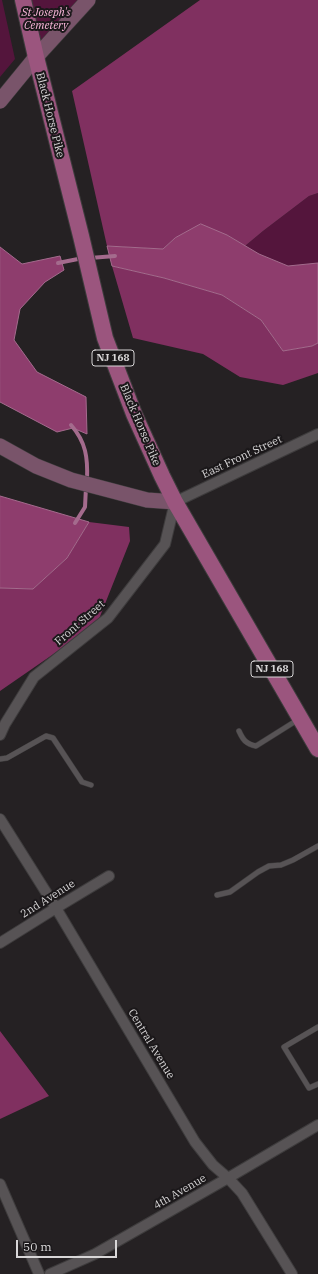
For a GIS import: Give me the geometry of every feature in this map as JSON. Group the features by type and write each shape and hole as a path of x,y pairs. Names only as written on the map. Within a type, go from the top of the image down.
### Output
{"main road":[{"name":"Black Horse Pike","path":"23,0 36,57 82,236 105,338 118,372 162,476 318,749"},
{"path":"0,101 36,57 88,0"},
{"path":"0,446 36,466 71,480 147,500 176,502"}],"street":[{"name":"East Front Street","path":"176,502 318,434"},
{"name":"Front Street","path":"0,735 5,724 34,677 108,618 165,544 176,502"},
{"name":"Central Avenue","path":"0,819 56,908 195,1142 213,1165 242,1192 292,1274"},
{"name":"2nd Avenue","path":"0,943 109,876"},
{"name":"4th Avenue","path":"50,1274 95,1254 318,1125"},
{"path":"0,1184 39,1274"}],"lane":[{"path":"239,731 242,739 247,744 256,746 300,718"},
{"path":"0,759 7,758 46,736 53,738 82,782 91,785"},
{"path":"217,895 230,892 269,866 281,865 318,846"},
{"path":"318,1027 284,1047 309,1088 318,1084"}],"green space":[{"path":"0,0 2,0 15,59 0,77"},
{"name":"St Joseph's Cemetery","path":"23,0 88,0 36,57"},
{"path":"318,193 318,263 288,266 259,254 245,246 309,196"}],"shaded area":[{"path":"200,0 318,0 318,193 309,196 245,246 227,235 175,238 163,249 107,246 72,91"},
{"path":"201,224 227,235 259,254 288,266 318,263 318,343 312,346 283,351 261,320 222,295 164,278 112,266 107,246 163,249 175,238"},
{"path":"0,247 22,264 60,256 64,270 45,282 20,309 14,340 37,372 86,397 87,434 73,428 57,432 0,402"},
{"path":"112,266 164,278 222,295 261,320 283,351 312,346 318,343 318,373 283,385 240,377 203,354 133,338"},
{"path":"0,496 89,522 67,558 33,589 0,588"},
{"path":"89,522 129,527 130,541 97,624 0,691 0,588 33,589 67,558"},
{"path":"0,1031 49,1096 0,1119"}],"waterway":[{"path":"90,258 115,256"},
{"path":"58,263 83,258"},
{"path":"71,425 83,444 87,465 87,480"},
{"path":"75,523 85,507 86,487"}]}
